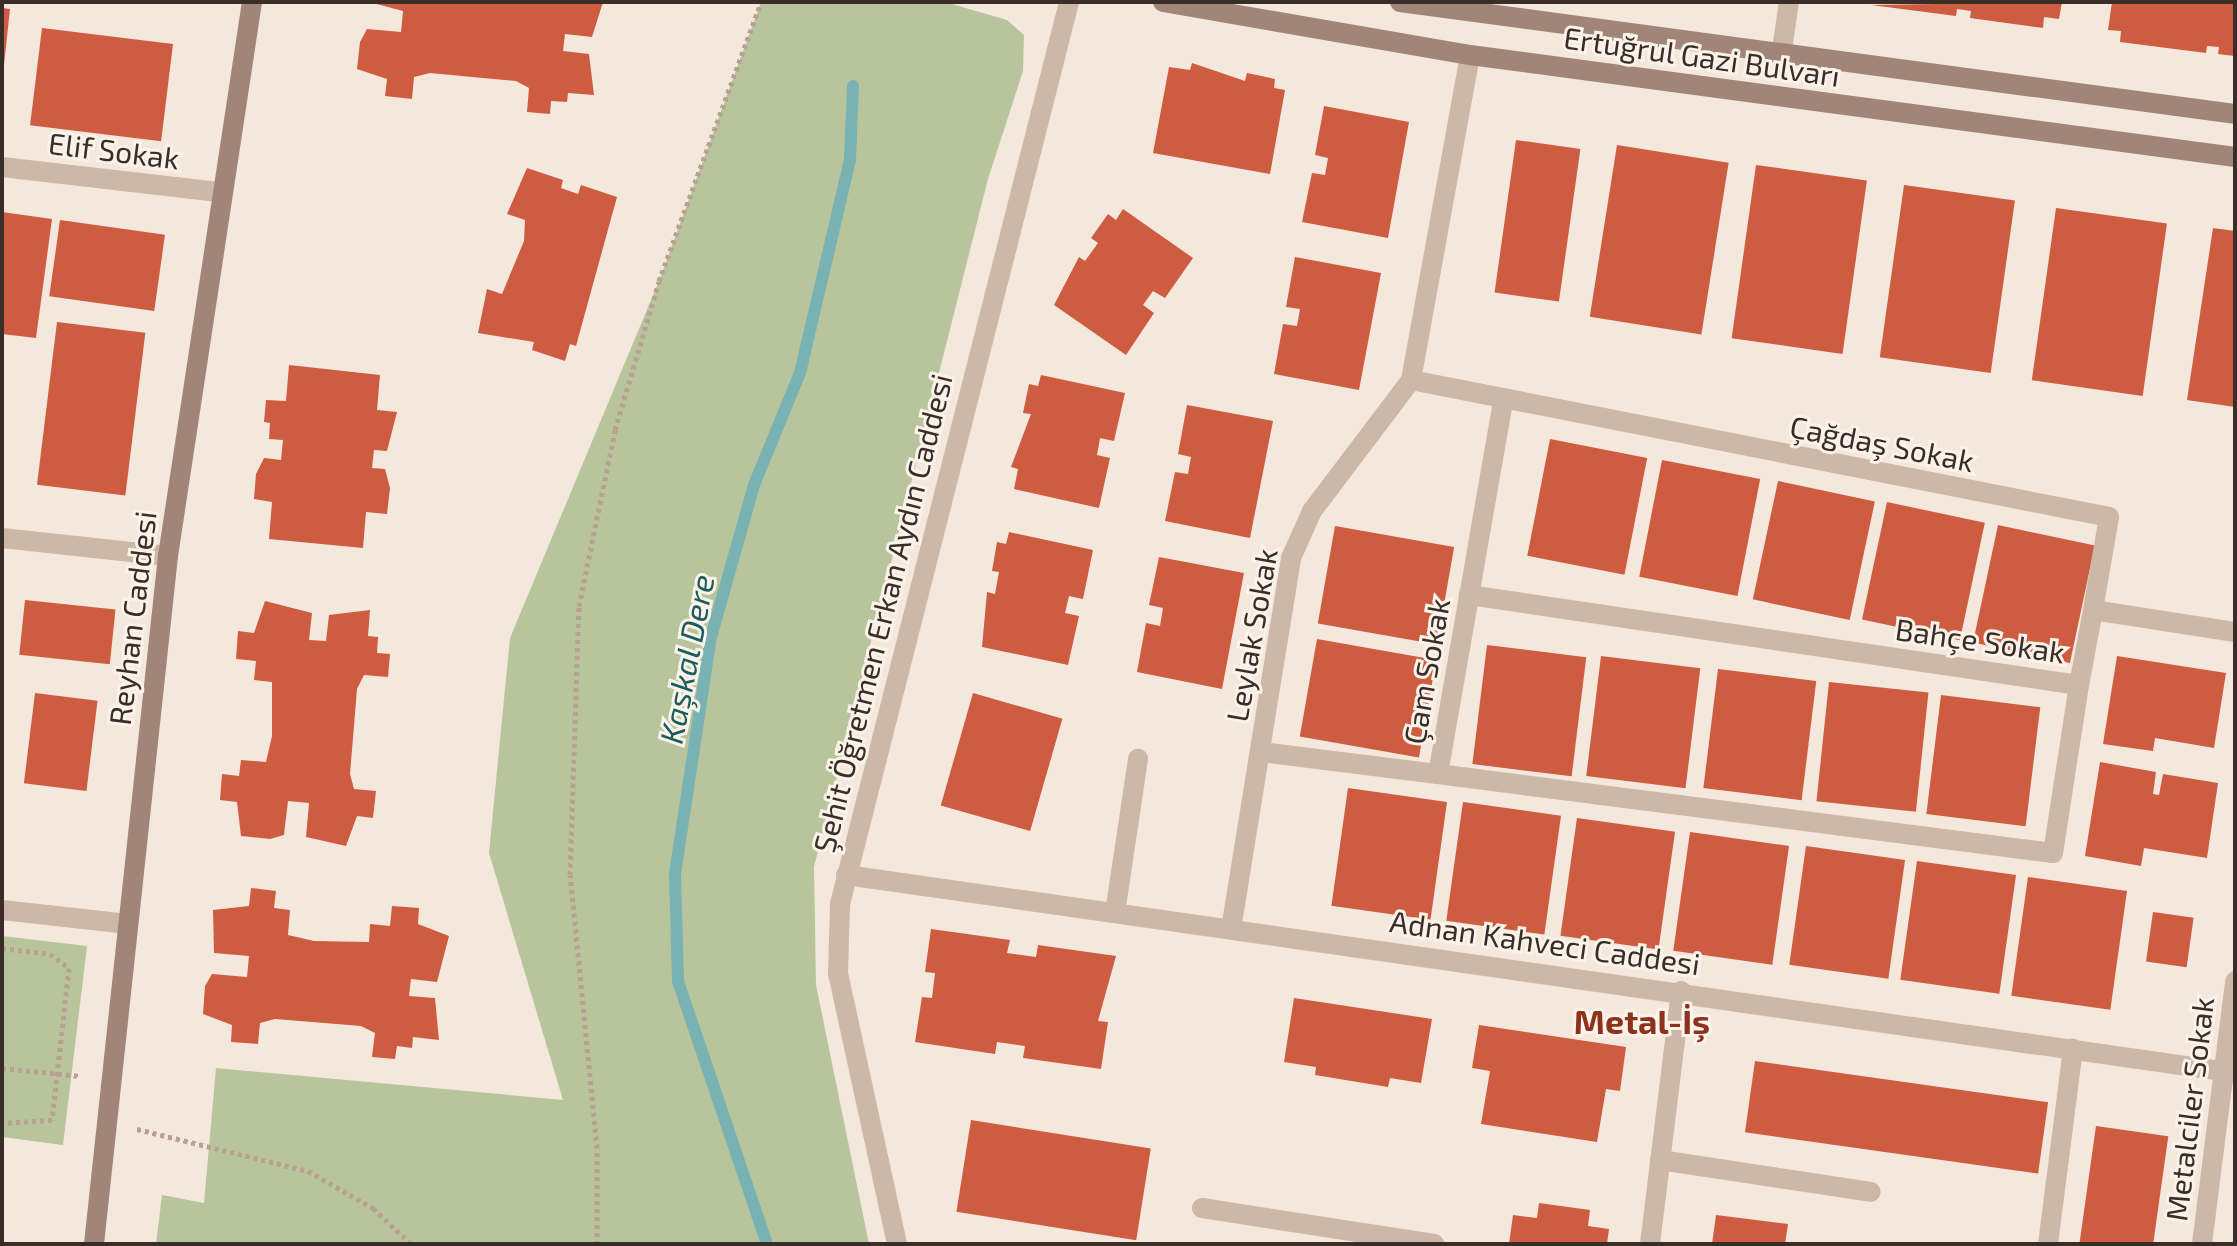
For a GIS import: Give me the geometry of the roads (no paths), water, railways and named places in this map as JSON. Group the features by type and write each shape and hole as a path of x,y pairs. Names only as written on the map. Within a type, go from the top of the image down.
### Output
{"main road":[{"name":"Reyhan Caddesi","path":"94,1244 168,556 219,192 252,2"},
{"name":"Ertuğrul Gazi Bulvarı","path":"1163,2 1470,55 2235,157"},
{"name":"Ertuğrul Gazi Bulvarı","path":"1400,2 1781,56 2235,114"}],"street":[{"name":"Şehit Öğretmen Erkan Aydın Caddesi","path":"897,1244 838,973 846,875 1069,2"},
{"path":"1781,56 1789,2"},
{"name":"Leylak Sokak","path":"1231,929 1300,534 1411,380 1470,55"},
{"name":"Elif Sokak","path":"2,167 219,192"},
{"name":"Çağdaş Sokak","path":"1411,380 1503,401 2109,517 2093,610"},
{"name":"Çam Sokak","path":"1261,752 1438,774 1503,401"},
{"path":"2,538 168,556"},
{"name":"Bahçe Sokak","path":"1438,774 2053,853 2079,685 1469,595"},
{"path":"2079,685 2093,610 2235,632"},
{"path":"1115,913 1138,759"},
{"name":"Adnan Kahveci Caddesi","path":"846,875 1681,991 2229,1072"},
{"path":"2,910 128,924"},
{"name":"Metalciler Sokak","path":"2202,1244 2229,1072 2235,981"},
{"path":"1650,1244 1681,991"},
{"path":"2048,1244 2073,1049"},
{"path":"1660,1160 1871,1192"},
{"path":"1202,1208 1434,1244"}],"waterway":[{"name":"Kaşkal Dere","path":"767,1244 678,981 675,874 711,637 754,485 800,373 850,160 853,86"}],"district":[{"name":"Metal-İş","path":"1642,1021"}]}
